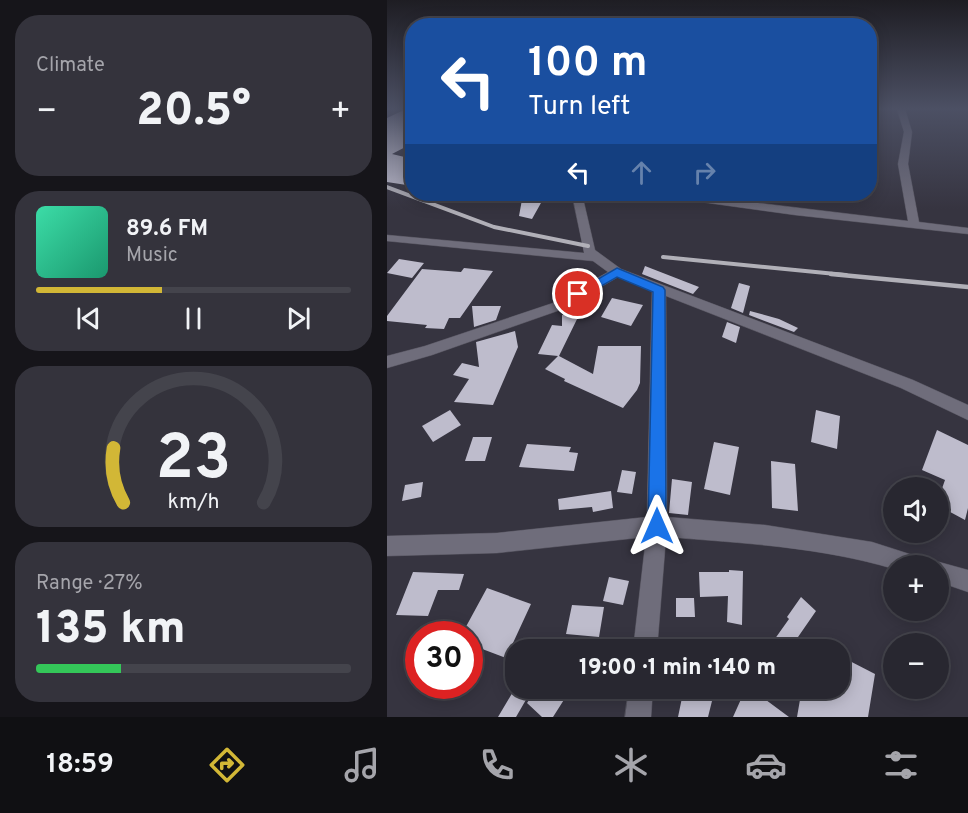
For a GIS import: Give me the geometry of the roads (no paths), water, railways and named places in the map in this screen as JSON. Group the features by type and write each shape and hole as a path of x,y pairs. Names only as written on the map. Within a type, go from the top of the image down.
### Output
{"street":[{"path":"906,142 903,164 914,225"},
{"path":"578,201 589,251 595,258 617,272 907,384 968,413"},
{"path":"721,201 968,231"},
{"path":"387,238 595,258"},
{"path":"387,362 427,351 558,306 617,272"},
{"path":"646,639 657,526 659,290"},
{"path":"387,546 497,543 657,526 765,535 883,555"},
{"path":"949,575 968,581"},
{"path":"638,717 640,699"}],"railway":[{"path":"387,187 405,194"},
{"path":"424,201 494,227 588,246"},
{"path":"663,257 846,275"},
{"path":"831,274 968,287"}]}
